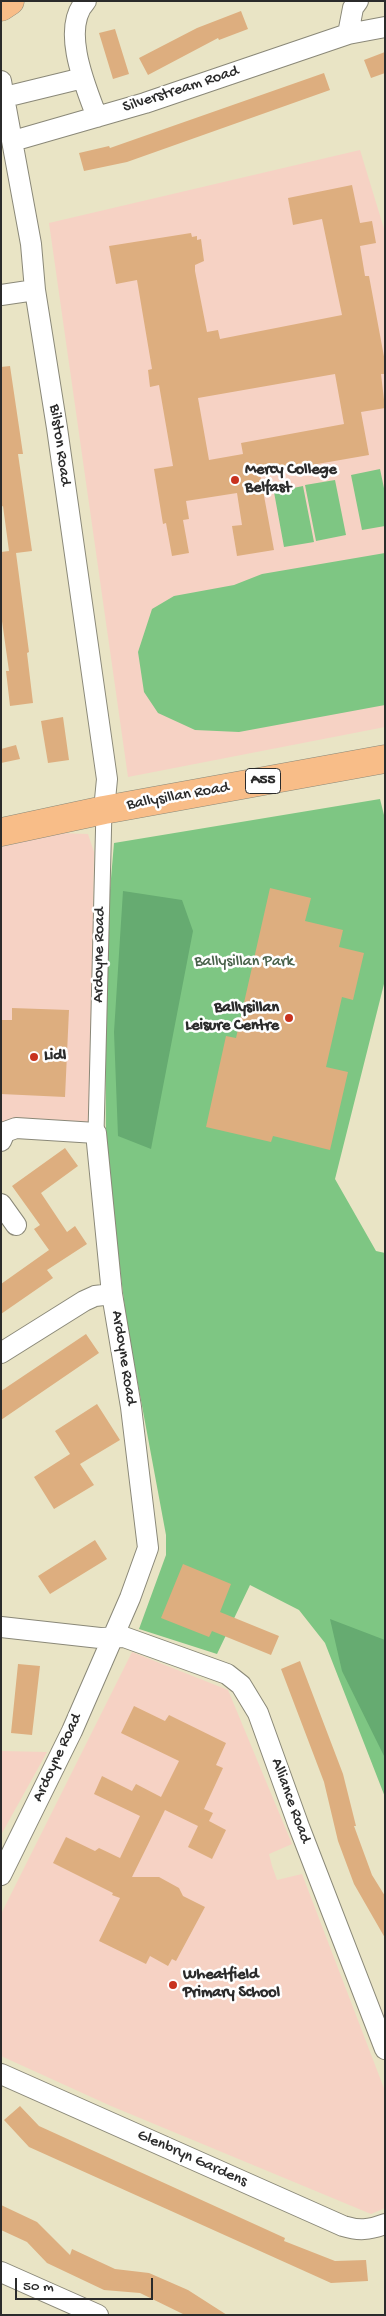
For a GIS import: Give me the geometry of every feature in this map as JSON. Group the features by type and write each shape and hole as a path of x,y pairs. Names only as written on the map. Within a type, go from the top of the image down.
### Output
{"main road":[{"path":"1,7 10,1"},
{"name":"Ballysillan Road","path":"1,832 104,810 385,759"}],"street":[{"path":"86,1 76,17 79,67 97,117"},
{"path":"348,34 353,8 358,1"},
{"name":"Silverstream Road","path":"13,142 97,117 348,34 385,27"},
{"path":"3,89 83,78"},
{"name":"Bilston Road","path":"3,89 31,244 36,290 107,779 104,810"},
{"path":"1,296 36,290"},
{"name":"Ardoyne Road","path":"1,1875 72,1731 148,1548 131,1407 112,1294 96,1132 104,810"},
{"path":"1,1141 5,1132 16,1128 96,1132"},
{"path":"1,1204 16,1225"},
{"path":"1,1353 84,1301 95,1296 112,1294"},
{"name":"Alliance Road","path":"1,1627 100,1638 124,1637 227,1674 241,1684 258,1713 298,1824 385,2049"},
{"name":"Glenbryn Gardens","path":"1,2074 343,2226 358,2231 372,2229 385,2224"},
{"path":"1,2272 98,2315"}],"shaded area":[{"name":"Mercy College Belfast","path":"360,150 385,232 385,727 128,777 49,223"},
{"path":"59,833 88,834 94,852 90,1126 5,1121 1,1130 1,847"},
{"name":"Wheatfield Primary School","path":"132,1652 228,1690 292,1844 269,1854 277,1880 302,1874 385,2091 385,2208 371,2214 111,2106 1,2056 1,1914"},
{"path":"1,1751 47,1752 1,1835"}],"green space":[{"path":"380,469 385,493 385,526 362,530 351,475"},
{"path":"335,480 346,535 316,541 305,485"},
{"path":"303,486 314,542 284,547 274,492"},
{"path":"385,553 385,705 239,732 195,730 158,713 144,692 138,652 152,609 174,596 234,585 262,574"},
{"name":"Ballysillan Park","path":"380,799 385,819 385,980 335,1179 376,1251 385,1253 385,1797 325,1643 299,1610 250,1585 217,1654 139,1629 166,1555 166,1535 127,1325 106,1157 105,949 114,843"},
{"path":"123,891 182,900 193,931 151,1149 118,1136 114,1032"},
{"path":"330,1619 385,1640 385,1758 342,1671"}],"building":[{"path":"241,11 248,29 219,40 218,38 148,75 139,58 197,28"},
{"path":"115,29 129,74 113,79 99,33"},
{"path":"385,52 385,73 371,78 364,60"},
{"path":"324,73 330,90 127,162 84,171 79,153 109,146 110,148"},
{"path":"352,185 360,223 372,221 376,243 360,246 365,276 369,276 385,362 385,374 381,374 385,408 361,412 369,455 260,474 274,550 237,556 232,526 242,525 237,493 186,501 189,519 183,520 189,553 172,556 166,523 163,524 154,469 173,466 159,385 150,387 148,370 152,369 137,280 116,284 109,246 191,233 192,237 197,236 197,240 201,239 204,261 195,265 195,271 207,332 218,330 220,339 342,315 322,219 293,225 288,198","holes":["335,374 344,424 241,443 243,454 209,460 198,398"]},
{"path":"10,366 23,454 18,454 32,551 16,553 29,652 27,653 33,703 10,706 6,671 9,671 1,614 1,552 9,551 3,506 1,507 1,367"},
{"path":"63,717 69,760 48,763 41,721"},
{"path":"16,745 20,759 1,763 1,749"},
{"name":"Ballysillan Leisure Centre","path":"270,888 311,898 305,921 343,930 339,947 364,953 353,1000 342,997 326,1067 348,1072 330,1150 273,1136 271,1142 206,1127 226,1036 236,1038"},
{"name":"Lidl","path":"12,1008 69,1010 65,1097 1,1094 1,1020 12,1020"},
{"path":"65,1148 78,1166 41,1193 67,1232 75,1226 87,1244 47,1270 53,1278 1,1314 1,1284 49,1250 34,1229 40,1225 12,1186"},
{"path":"86,1334 99,1353 1,1420 1,1391"},
{"path":"97,1404 120,1440 80,1464 94,1485 54,1509 34,1477 70,1454 55,1431"},
{"path":"95,1540 107,1559 50,1594 38,1576"},
{"path":"183,1564 231,1584 220,1612 279,1636 271,1655 212,1631 209,1637 161,1618"},
{"path":"300,1661 343,1774 356,1826 354,1826 372,1875 385,1896 385,1938 354,1884 338,1841 324,1782 281,1669"},
{"path":"18,1664 40,1666 32,1735 11,1733"},
{"path":"134,1706 165,1721 169,1715 226,1743 216,1765 223,1768 204,1809 213,1813 209,1821 226,1830 212,1859 188,1847 198,1826 165,1810 132,1877 159,1877 179,1888 183,1896 205,1907 176,1961 172,1959 168,1966 150,1956 146,1964 99,1941 120,1898 53,1863 66,1837 95,1851 99,1848 120,1858 140,1816 94,1794 102,1776 132,1791 136,1784 161,1797 179,1761 121,1733"},
{"path":"20,2106 39,2126 285,2238 284,2241 335,2261 366,2260 368,2281 331,2283 29,2147 4,2120"},
{"path":"1,2205 37,2222 70,2255 72,2249 115,2269 149,2273 188,2290 227,2315 185,2315 140,2293 104,2290 47,2263 27,2242 1,2230"}],"place":[{"name":"Mercy College Belfast","path":"235,480"},
{"name":"Ballysillan Leisure Centre","path":"289,1018"},
{"name":"Lidl","path":"34,1057"},
{"name":"Wheatfield Primary School","path":"173,1985"}]}
